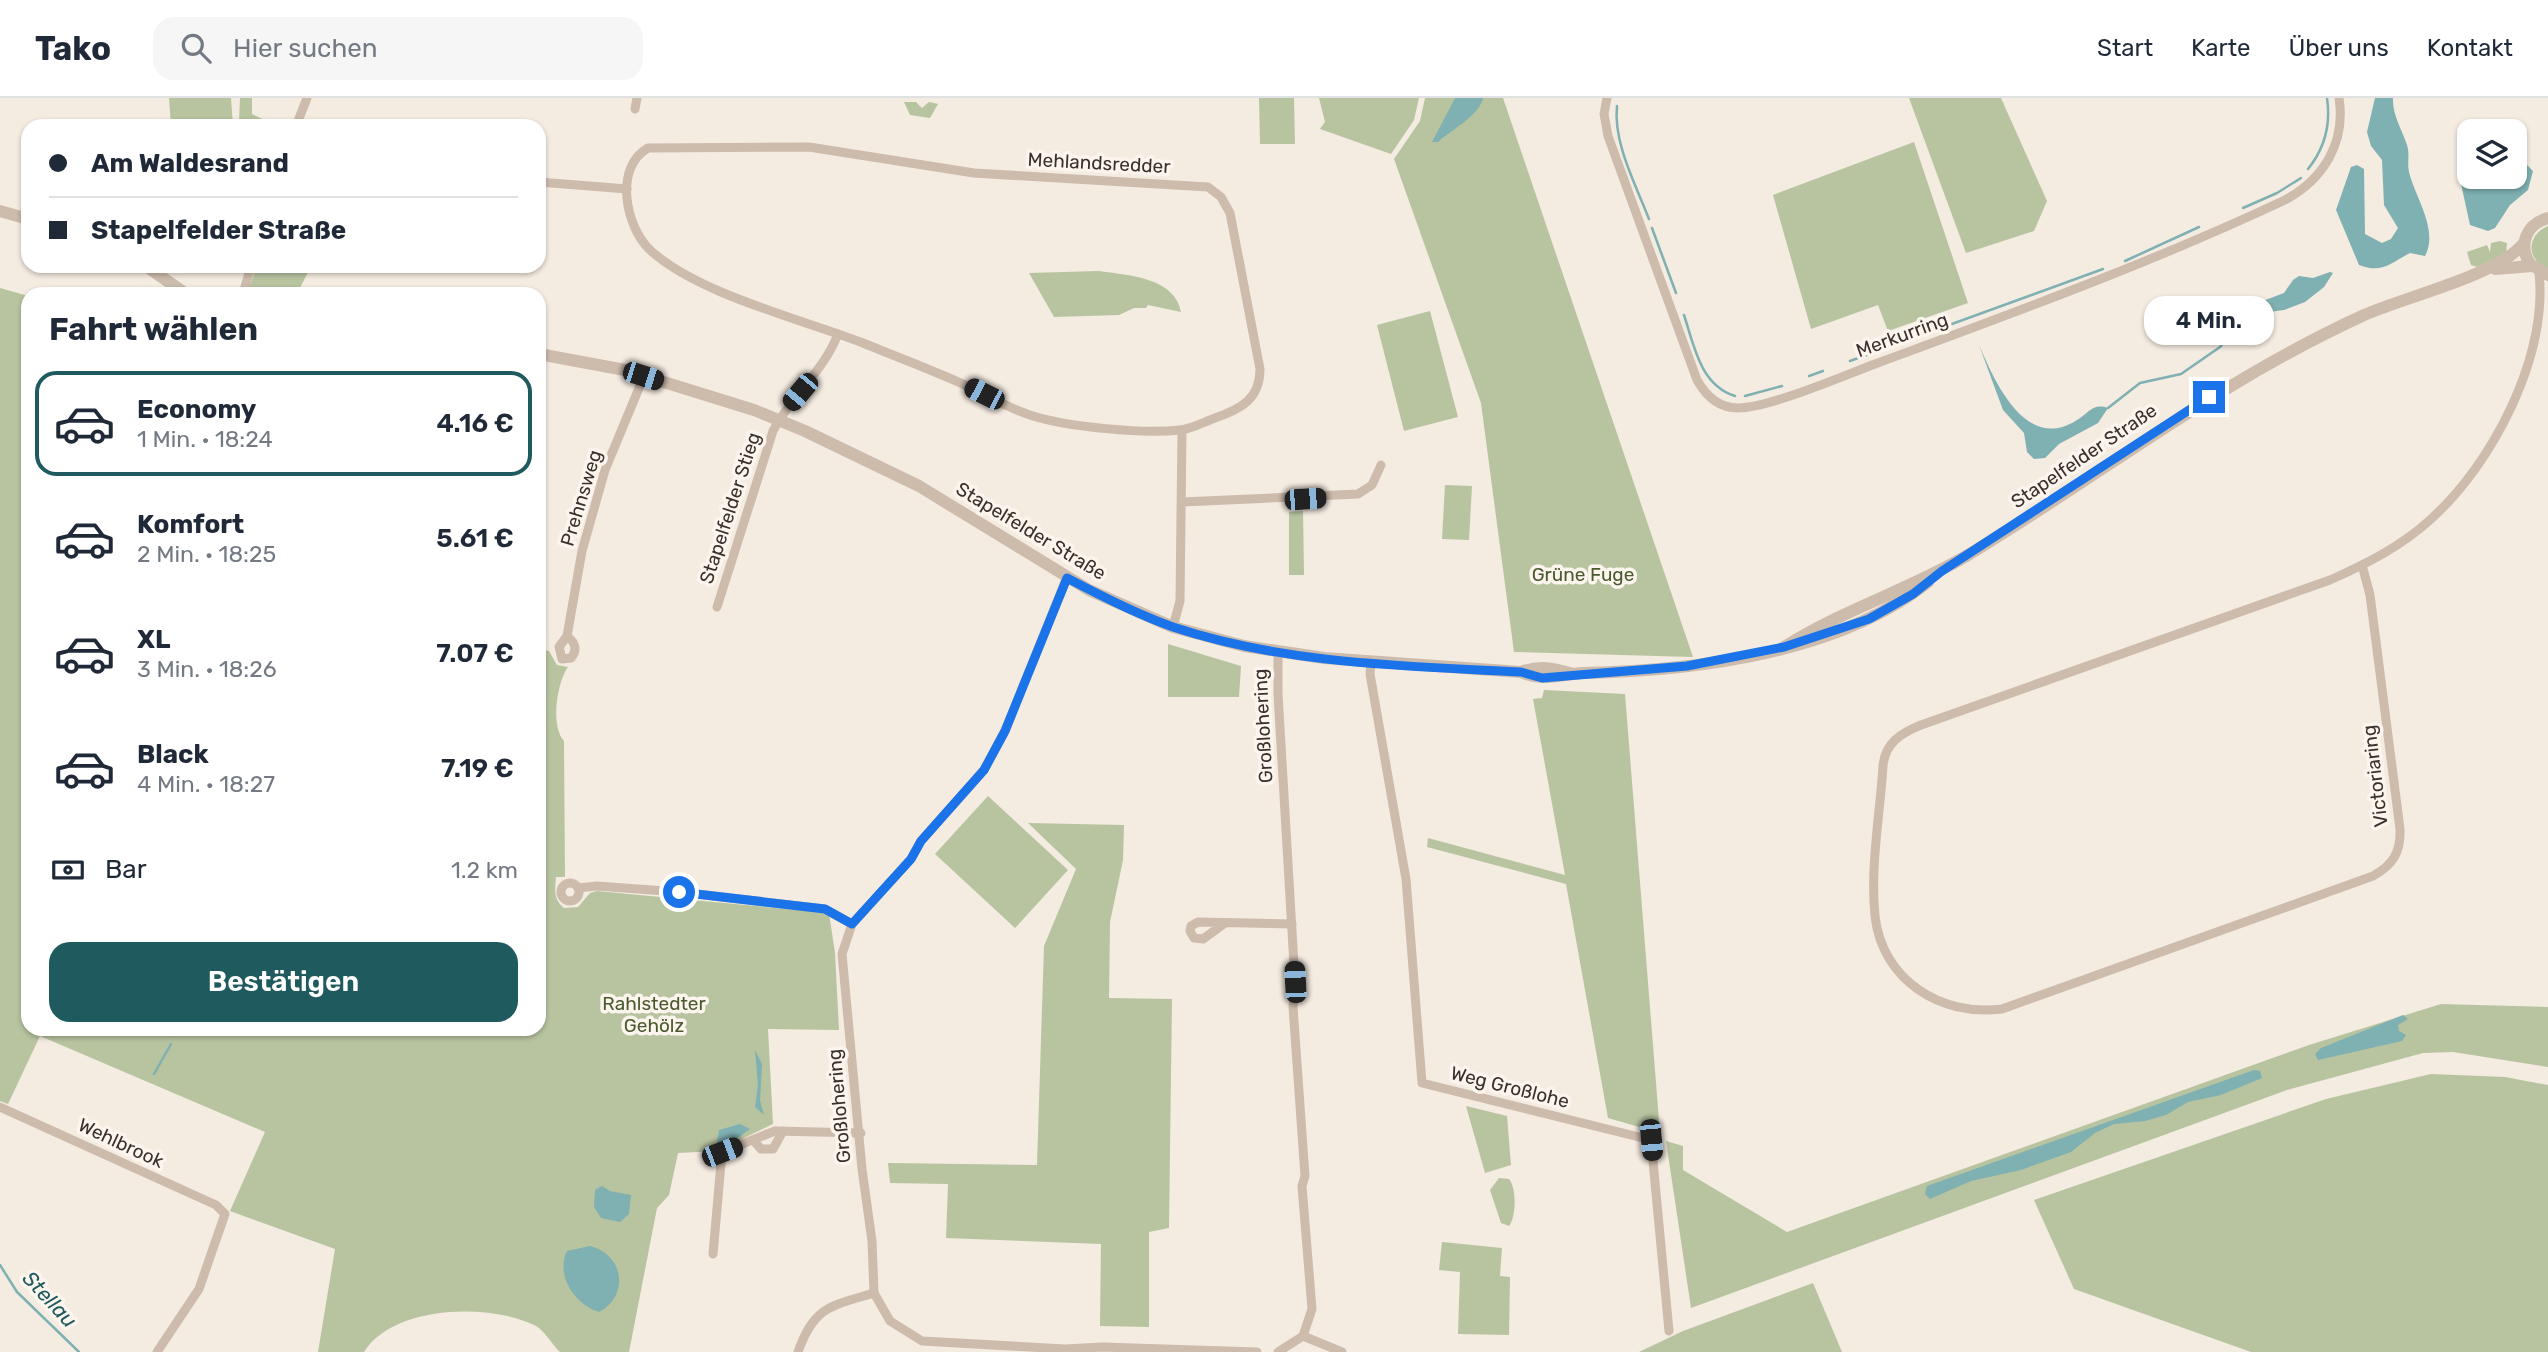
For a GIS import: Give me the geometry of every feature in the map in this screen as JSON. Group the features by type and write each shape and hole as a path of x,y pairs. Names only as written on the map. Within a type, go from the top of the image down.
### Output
{"street":[{"path":"299,119 307,98"},
{"path":"635,108 636,98"},
{"name":"Merkurring","path":"1607,98 1604,114 1608,136 1697,380 1717,403 1742,408 1838,378 2118,275 2294,195 2312,183 2331,155 2340,125 2339,98"},
{"name":"Mehlandsredder","path":"753,147 843,150 993,175 1208,187 1221,197 1230,213 1260,379 1252,398 1244,406 1182,430 1058,423 1031,416 945,376 707,284 651,251 634,229 627,189 630,166 636,155 648,148 753,147"},
{"path":"546,183 627,189"},
{"path":"0,211 21,217"},
{"name":"Stapelfelder Straße","path":"546,355 578,359 643,376 779,419 919,486 1067,578 1128,609 1173,627 1278,652 1370,662 1521,672 1533,667 1553,668 1573,674 1687,666 1784,647 1869,619 1913,594 1942,571 2246,374 2371,312 2478,272 2512,255 2524,243 2532,227 2546,217"},
{"path":"2524,243 2525,256 2540,271 2543,308"},
{"name":"Stapelfelder Straße","path":"2478,272 2510,266 2540,271"},
{"path":"156,273 176,287"},
{"path":"2362,565 2393,548 2430,520 2488,454 2514,408 2530,369 2543,308 2548,298"},
{"path":"779,419 830,355 838,334"},
{"name":"Prehnsweg","path":"567,636 582,551 605,470 643,376"},
{"name":"Stapelfelder Stieg","path":"717,607 779,419"},
{"path":"1173,627 1180,601 1182,430"},
{"path":"1182,502 1358,494 1372,485 1381,465"},
{"name":"Victoriaring","path":"2362,565 2371,595 2400,829 2399,849 2391,864 2366,878 2002,1009 1973,1011 1943,1004 1917,990 1906,979 1884,946 1875,915 1884,757 1891,744 1921,725 2330,580 2362,565"},
{"name":"Stapelfelder Straße","path":"1784,647 1813,628 1942,571"},
{"name":"Großlohering","path":"874,1293 873,1241 862,1169 861,1133 842,954 852,924 911,859 921,841 984,770 1005,731 1067,578"},
{"name":"Großlohering","path":"1278,652 1278,702 1292,924 1293,1007 1305,1176 1302,1186 1312,1309 1303,1336"},
{"name":"Weg Großlohe","path":"1370,662 1406,879 1422,1083 1651,1140 1669,1331"},
{"path":"578,888 597,886 654,890 825,909 852,924"},
{"path":"1225,923 1292,924"},
{"name":"Wehlbrook","path":"0,1107 216,1205 225,1214 199,1289 157,1352"},
{"path":"713,1254 722,1152 783,1131 861,1133"},
{"path":"753,1140 761,1149 769,1150 779,1143 783,1131"},
{"path":"798,1352 810,1326 823,1309 874,1293 890,1321 922,1342 1008,1350 1257,1352"},
{"path":"1278,1352 1303,1336 1342,1352"}],"green space":[{"path":"169,98 231,98 232,119 170,119"},
{"path":"240,98 252,98 252,114 262,119 239,119"},
{"path":"1259,98 1294,98 1295,144 1260,144"},
{"path":"1319,98 1419,98 1414,120 1391,154 1320,129 1325,122"},
{"name":"Grüne Fuge","path":"1425,98 1503,98 1693,657 1514,652 1481,403 1394,159 1420,121"},
{"path":"1909,98 2001,98 2047,201 2034,231 1966,253"},
{"path":"904,102 916,102 922,108 929,102 938,104 930,118 910,115"},
{"path":"1914,142 1968,303 1888,331 1878,305 1811,329 1773,195"},
{"path":"2548,226 2548,269 2536,260 2532,248 2536,235"},
{"path":"2491,243 2507,243 2506,254 2477,267 2471,265 2467,252 2487,245 2490,252"},
{"path":"1098,271 1135,277 1160,285 1170,291 1177,300 1181,312 1148,305 1146,308 1134,308 1119,315 1054,317 1029,273"},
{"path":"254,273 308,273 300,287 250,287"},
{"name":"Rahlstedter Gehölz","path":"0,288 21,294 21,1036 40,1036 8,1104 0,1101"},
{"path":"1430,311 1458,417 1404,431 1377,325"},
{"path":"1445,485 1472,486 1469,540 1442,539"},
{"path":"1303,511 1304,575 1289,575 1289,512"},
{"path":"1168,644 1241,666 1239,697 1168,697"},
{"name":"Rahlstedter Gehölz","path":"546,650 557,665 568,667 558,693 556,715 564,741 565,877 556,877 555,890 556,898 564,908 578,907 590,893 597,891 829,913 835,953 839,1030 768,1029 773,1124 717,1151 678,1153 669,1195 657,1208 629,1352 560,1352 534,1325 493,1313 468,1311 419,1317 396,1325 378,1336 364,1352 318,1352 335,1249 230,1211 265,1132 40,1036 546,1036"},
{"path":"1544,690 1625,694 1660,1133 1608,1118 1566,884 1427,847 1428,838 1565,875 1533,699 1542,698"},
{"path":"988,796 1068,870 1015,928 935,854"},
{"path":"1028,823 1124,825 1123,860 1110,922 1109,998 1172,999 1169,1228 1149,1232 1149,1327 1100,1326 1101,1244 946,1238 948,1184 890,1183 888,1163 1037,1165 1044,946 1076,869"},
{"path":"2441,1004 2548,1007 2548,1067 2453,1052 2423,1053 2287,1090 1691,1308 1666,1141 1683,1146 1683,1170 1787,1232 2309,1045"},
{"path":"2431,1074 2505,1077 2548,1085 2548,1352 2251,1352 2074,1289 2034,1200 2326,1099"},
{"path":"1466,1106 1507,1116 1511,1165 1485,1173"},
{"path":"1499,1178 1509,1179 1512,1184 1514,1210 1509,1226 1501,1223 1490,1190"},
{"path":"1442,1242 1502,1248 1500,1276 1510,1277 1509,1335 1458,1334 1460,1272 1439,1270"},
{"path":"1813,1283 1842,1352 1639,1352 1683,1331"}],"water":[{"path":"1455,98 1483,98 1471,116 1438,142 1432,142"},
{"path":"2375,98 2393,98 2396,116 2408,148 2409,172 2429,235 2425,256 2410,253 2380,268 2359,265 2336,210 2351,167 2357,165 2364,169 2365,234 2382,243 2391,239 2398,228 2384,205 2382,160 2371,146 2367,132"},
{"path":"2527,165 2533,171 2528,190 2510,205 2495,228 2488,231 2470,225 2462,189 2527,189"},
{"path":"2333,273 2324,287 2305,302 2284,310 2262,313 2237,326 2247,316 2252,305 2284,293 2299,276 2313,278"},
{"path":"1979,345 2004,394 2029,421 2044,428 2061,427 2096,407 2108,408 2098,423 2059,444 2045,458 2034,459 2027,452 2024,433 2003,410"},
{"path":"2403,1015 2408,1019 2398,1025 2399,1031 2406,1035 2402,1041 2318,1060 2315,1054 2321,1048"},
{"path":"755,1050 762,1064 760,1101 764,1115 755,1107 758,1085"},
{"path":"2254,1070 2260,1071 2262,1078 2221,1095 2188,1102 2166,1115 2145,1121 2114,1124 2095,1133 2071,1152 2021,1170 1971,1181 1930,1199 1925,1194 1927,1186"},
{"path":"740,1124 750,1129 732,1142 716,1148 719,1130"},
{"path":"602,1186 610,1191 631,1195 629,1214 620,1222 601,1218 594,1207 595,1190"},
{"path":"590,1246 610,1258 619,1276 615,1296 609,1305 599,1312 575,1296 564,1270 567,1251"}],"waterway":[{"path":"2308,169 2319,153 2325,136 2327,98"},
{"path":"1617,106 1618,134 1622,149 1649,219"},
{"path":"2243,208 2277,193 2301,178"},
{"path":"2125,261 2199,227"},
{"path":"1652,228 1676,293"},
{"path":"1850,361 2103,269"},
{"path":"1684,315 1695,351 1706,373 1723,391 1735,396"},
{"path":"2108,408 2140,383 2181,374 2220,347 2237,326"},
{"path":"1809,376 1823,371"},
{"path":"1745,396 1782,386"},
{"path":"154,1074 171,1044"},
{"name":"Stellau","path":"0,1265 17,1292 79,1352"}],"route":[{"path":"679,892 825,909 839,914 852,924 911,859 921,841 984,770 1005,731 1067,578 1128,609 1173,627 1244,646 1324,659 1521,672 1542,678 1709,663 1784,647 1869,619 1913,594 1942,571 2209,397"}]}
